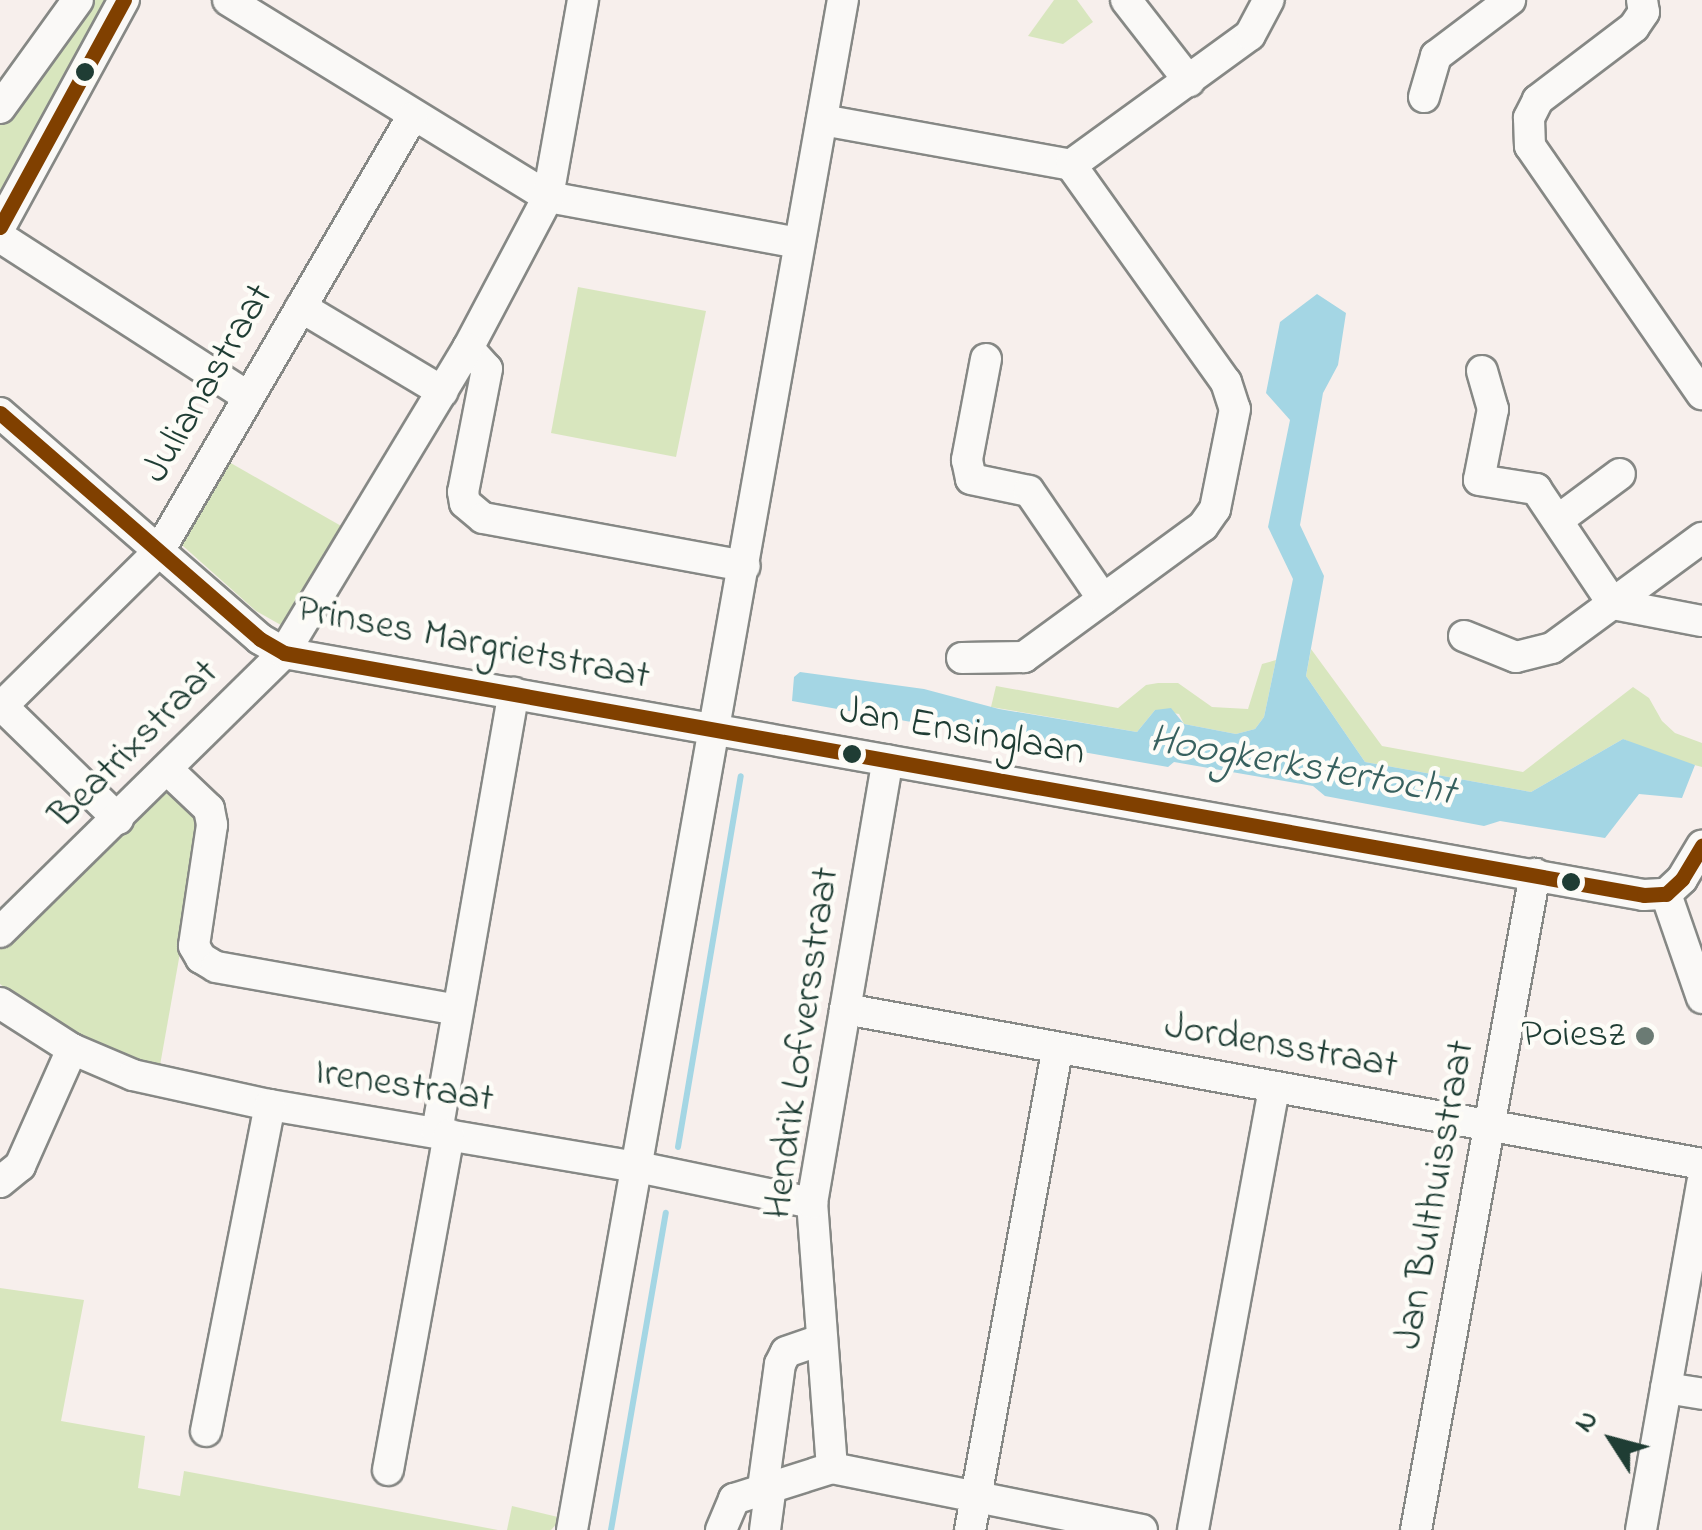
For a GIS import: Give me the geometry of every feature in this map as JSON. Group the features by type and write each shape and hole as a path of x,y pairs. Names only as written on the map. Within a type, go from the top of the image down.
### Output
{"street":[{"path":"0,108 78,0"},
{"path":"0,227 124,0"},
{"path":"228,0 548,197 799,243"},
{"name":"Beatrixstraat","path":"0,932 284,653 444,392 548,197 583,0"},
{"path":"572,1530 843,0"},
{"path":"1126,0 1189,81"},
{"path":"1070,165 1250,35 1269,0"},
{"path":"1424,97 1436,56 1510,0"},
{"path":"1642,0 1644,12 1634,27 1538,100 1528,118 1530,146 1702,394"},
{"name":"Julianastraat","path":"1,707 159,551 412,116"},
{"path":"822,120 1070,165 1226,382 1235,409 1215,510 1203,526 1024,657 962,658"},
{"path":"0,236 248,397"},
{"path":"300,307 444,392"},
{"path":"468,348 487,369 463,492 473,512 483,518 744,566"},
{"path":"986,359 966,460 970,479 1029,491 1104,599"},
{"path":"1482,371 1493,409 1480,480 1536,489 1613,604 1702,621"},
{"name":"Prinses Margrietstraat","path":"0,413 260,639 284,653 716,731"},
{"path":"1558,520 1620,474"},
{"path":"1464,636 1516,657 1552,648 1702,538"},
{"path":"388,1470 443,1134 457,1010 514,693"},
{"path":"1,707 118,819"},
{"name":"Jan Ensinglaan","path":"716,731 1644,894 1666,894"},
{"name":"Hendrik Lofversstraat","path":"832,1468 812,1203 888,760"},
{"path":"169,770 209,808 212,826 194,946 201,958 216,968 457,1010"},
{"path":"1702,846 1682,878 1666,894 1702,998"},
{"name":"Jan Bulthuisstraat","path":"1416,1530 1535,874"},
{"name":"Irenestraat","path":"0,1003 72,1049 133,1076 270,1105 638,1167 812,1203"},
{"name":"Jordensstraat","path":"845,1009 1702,1164"},
{"path":"973,1515 1058,1048"},
{"path":"0,1182 20,1166 72,1049"},
{"path":"1193,1530 1274,1087"},
{"path":"206,1431 270,1105"},
{"path":"1641,1530 1702,1183"},
{"path":"764,1530 780,1364 786,1352 820,1340"},
{"path":"1666,1388 1702,1394"},
{"path":"721,1530 734,1499 832,1468 973,1515 1142,1530"}],"green space":[{"path":"86,0 118,0 0,211 0,117"},
{"path":"1054,0 1077,0 1093,22 1063,44 1028,36"},
{"path":"578,287 706,311 676,457 551,433"},
{"path":"222,458 350,531 288,629 256,611 174,538"},
{"path":"1311,649 1382,746 1523,772 1633,687 1649,698 1662,721 1675,733 1702,743 1702,767 1661,756 1623,739 1531,792 1365,762 1306,676"},
{"path":"1276,660 1264,717 1255,729 1236,734 1184,724 1179,714 1155,710 1137,732 991,707 996,686 1118,708 1146,685 1178,683 1212,707 1248,709 1262,664"},
{"path":"168,782 204,818 159,1071 122,1062 34,1012 0,984 0,948"},
{"path":"0,1288 84,1300 61,1421 145,1436 138,1488 180,1496 184,1471 498,1530 0,1530"},
{"path":"512,1506 562,1518 551,1530 507,1530"}],"water":[{"path":"1317,294 1346,313 1338,365 1323,393 1300,525 1324,576 1306,676 1365,762 1531,792 1623,739 1695,765 1682,798 1639,794 1605,838 1500,821 1484,826 1325,796 1313,786 1174,762 1168,767 792,701 794,677 800,672 924,689 999,709 1137,732 1155,710 1171,708 1184,724 1236,734 1255,729 1264,717 1293,579 1268,527 1290,420 1266,393 1280,322"}],"waterway":[{"name":"Hoogkerkstertocht","path":"678,1147 741,776"},
{"name":"Hoogkerkstertocht","path":"611,1530 666,1213"}],"transit line":[{"path":"0,227 124,0"},
{"path":"0,413 260,639 284,653 1644,895 1666,894 1682,879 1702,846"}],"place":[{"name":"Poiesz","path":"1645,1036"}]}
